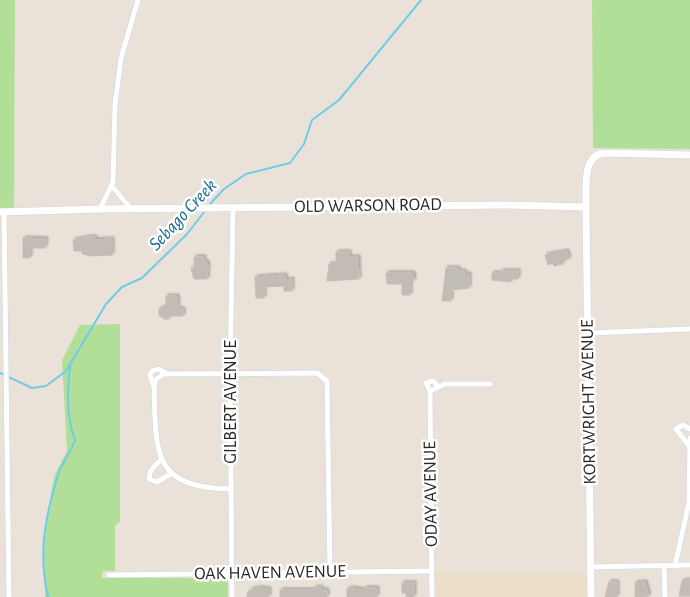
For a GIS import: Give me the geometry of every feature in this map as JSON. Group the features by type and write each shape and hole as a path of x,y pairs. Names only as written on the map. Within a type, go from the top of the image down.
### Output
{"street":[{"path":"100,209 112,186 115,105 121,58 138,0"},
{"path":"586,207 588,164 597,154 690,155"},
{"path":"112,186 131,209"},
{"name":"OLD WARSON ROAD","path":"2,212 100,209 499,205 586,207"},
{"name":"KORTWRIGHT AVENUE","path":"586,207 591,597"},
{"name":"GILBERT AVENUE","path":"232,597 230,372 233,208"},
{"path":"2,212 3,489 9,597"},
{"path":"589,333 689,331"},
{"path":"231,489 199,487 176,478 162,459 155,443 154,387 150,375 152,371 158,370 165,374 230,372 317,373 327,381 330,572"},
{"path":"438,386 433,381 428,381 426,384 430,391 438,386 490,384"},
{"name":"ODAY AVENUE","path":"430,391 432,597"},
{"path":"689,446 676,429 683,425 690,429"},
{"path":"675,566 689,502 690,438"},
{"path":"162,459 149,474 149,479 157,482 172,473"},
{"path":"591,567 690,565"},
{"path":"664,566 665,597"},
{"name":"OAK HAVEN AVENUE","path":"109,575 432,571"}],"shaded area":[{"path":"435,572 587,574 587,597 436,597"}],"green space":[{"path":"0,0 15,0 14,208 0,209"},
{"path":"592,0 690,0 690,149 593,148"},
{"path":"120,324 120,522 115,525 115,571 103,571 102,578 222,578 228,583 228,597 45,597 44,545 52,488 55,474 67,451 62,360 80,325"}],"building":[{"path":"95,237 95,240 112,239 112,255 92,256 82,254 82,251 74,251 73,240"},
{"path":"23,238 46,239 45,248 30,248 30,258 23,258"},
{"path":"567,251 569,259 562,261 563,264 554,266 553,263 548,265 545,255"},
{"path":"336,252 349,252 349,257 358,257 359,279 327,281 329,264 336,264"},
{"path":"194,257 204,257 204,262 207,262 207,279 194,279 191,268 194,268"},
{"path":"446,268 458,268 458,271 464,271 464,274 469,274 469,288 451,290 451,301 442,301"},
{"path":"501,271 518,271 518,279 511,279 511,282 492,280 492,273 501,273"},
{"path":"386,273 413,273 414,281 410,281 410,295 402,295 402,284 387,284"},
{"path":"285,275 285,280 292,279 292,291 284,291 284,286 264,287 264,298 256,298 255,277"},
{"path":"166,296 177,296 178,309 183,309 183,316 169,316 169,319 164,319 159,315 159,309 166,306"},
{"path":"690,580 690,596 679,596 682,581"},
{"path":"609,582 617,582 617,597 605,597"},
{"path":"645,582 649,596 635,597 635,583"},
{"path":"402,583 414,583 414,597 406,597 406,593 402,593"},
{"path":"321,587 321,590 327,590 327,597 280,597 280,590 314,590 314,588"},
{"path":"364,588 377,588 377,597 347,597 347,589 364,590"},
{"path":"252,589 269,589 269,597 247,597 247,593"}],"waterway":[{"name":"Sebago Creek","path":"209,205 224,189 246,174 290,163 304,144 312,120 339,100 421,0"},
{"name":"Sebago Creek","path":"0,373 32,388 46,386 66,371 106,304 122,287 142,278 187,234 205,211"},
{"path":"48,597 43,550 46,520 58,475 75,440 68,404 70,367"}]}
